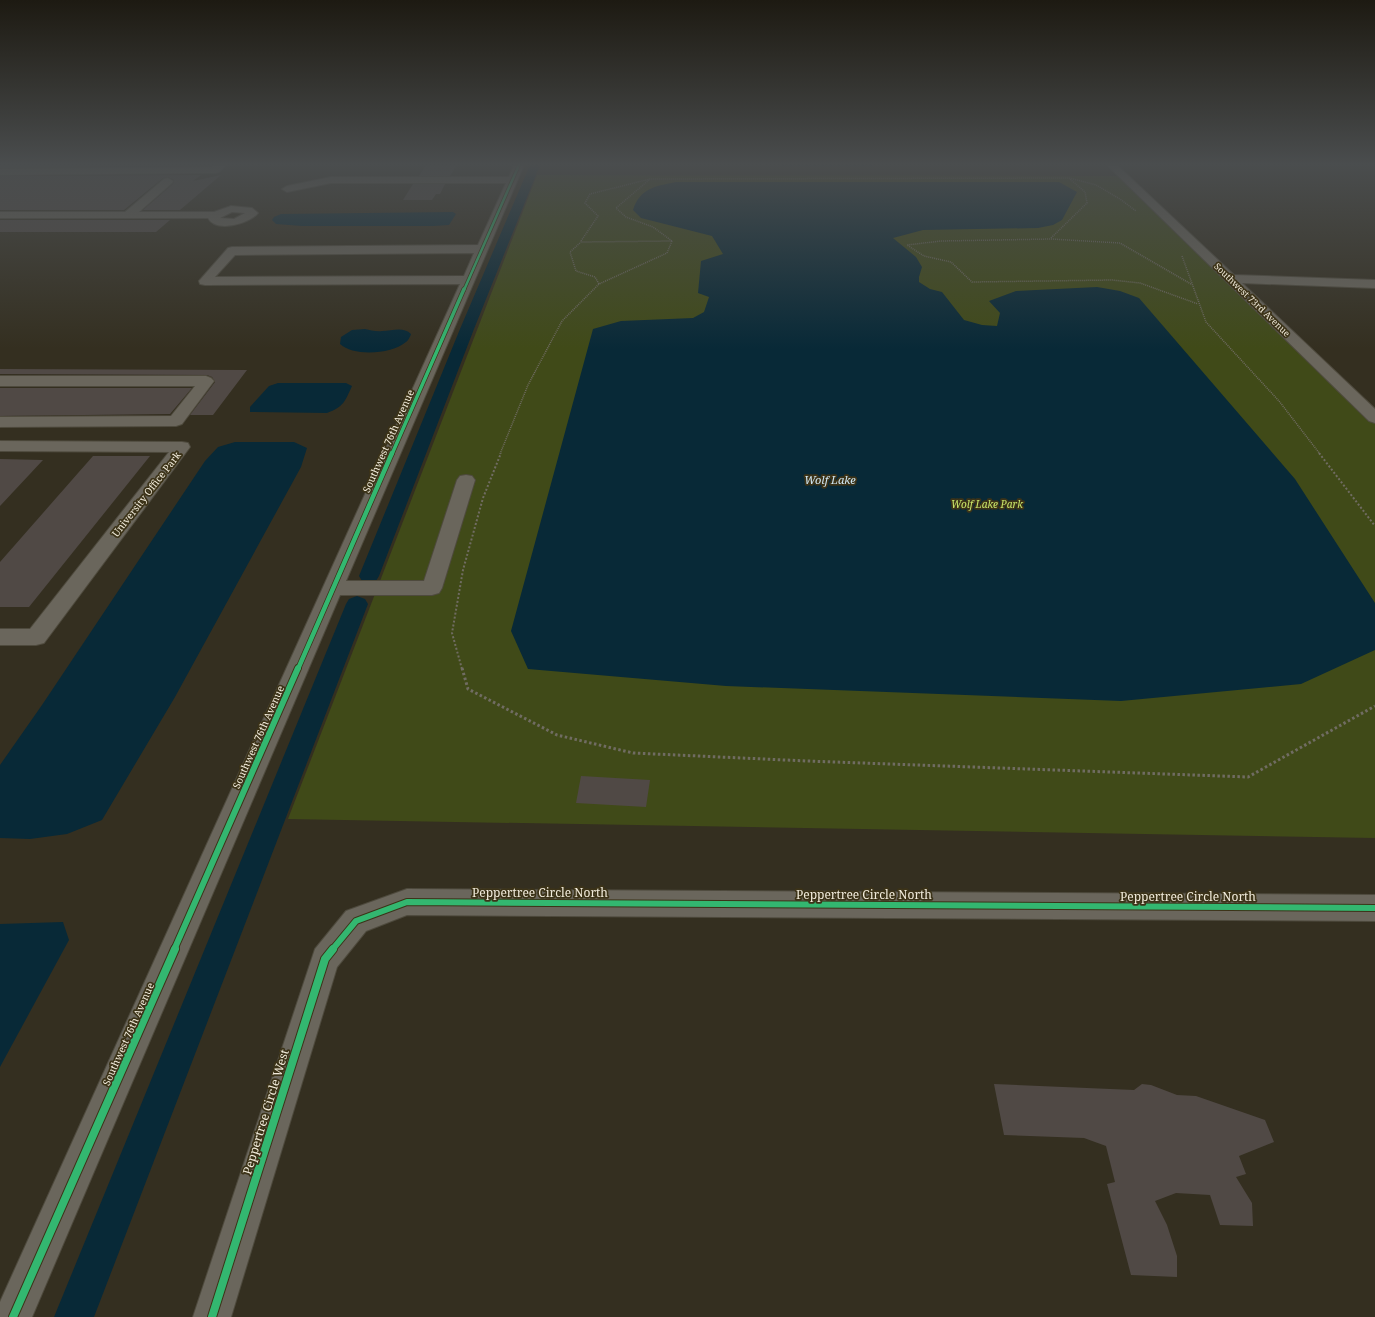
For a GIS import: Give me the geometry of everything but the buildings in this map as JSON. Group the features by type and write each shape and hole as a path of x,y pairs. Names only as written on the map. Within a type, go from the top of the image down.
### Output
{"street":[{"path":"231,234 239,226"},
{"name":"Southwest 76th Avenue","path":"13,1317 492,226"},
{"name":"Southwest 73rd Avenue","path":"1176,226 1375,418"},
{"path":"469,280 205,281 232,251 482,249"},
{"path":"322,281 342,250"},
{"path":"1230,279 1375,284"},
{"path":"0,381 206,381 176,421 0,422"},
{"name":"University Office Park","path":"0,446 182,447 36,637 0,637"},
{"path":"334,588 432,588 466,480"},
{"name":"Peppertree Circle North","path":"356,921 407,902 1375,908"},
{"name":"Peppertree Circle West","path":"212,1317 325,959 356,921"}],"path":[{"path":"591,226 581,242 570,252 576,271 595,277 599,284"},
{"path":"649,226 672,241"},
{"path":"1051,239 1064,226"},
{"path":"1191,284 1120,243 1051,239 941,241 907,245 924,256 952,262 972,282 1112,280 1140,283 1199,304"},
{"path":"581,242 672,241"},
{"path":"672,241 668,253 599,284 562,322 528,385 483,498 463,570 452,633 468,689 557,735 633,753 807,761 1248,777 1375,706"},
{"path":"1181,252 1191,284 1206,322 1279,401 1375,526"}],"green space":[{"name":"Wolf Lake Park","path":"517,226 1176,226 1375,421 1375,838 288,819"}],"water":[{"name":"Wolf Lake","path":"674,226 1046,226 1038,228 923,230 893,238 916,257 922,267 919,282 930,289 942,292 964,320 982,325 997,326 1000,313 989,301 1016,291 1097,287 1120,291 1139,298 1295,479 1375,603 1375,650 1301,684 1121,701 726,686 528,669 511,631 593,329 621,321 693,318 704,312 709,297 698,293 701,261 723,254 712,236"},
{"path":"365,329 378,331 404,330 411,334 410,338 400,346 383,351 354,351 340,344 341,337 352,330"},
{"path":"278,383 346,383 352,386 348,396 341,406 327,413 250,412 250,407 269,386"},
{"path":"235,442 294,442 307,448 301,467 175,697 102,820 67,834 30,839 0,838 0,765 42,705 205,461 218,447"},
{"path":"63,922 69,940 0,1067 0,924"}],"waterway":[{"path":"369,576 467,329 510,226"},
{"path":"74,1317 357,604"}],"cycle path":[{"path":"13,1317 492,226"},
{"path":"212,1317 325,959 356,921 407,902 1375,908"}]}
